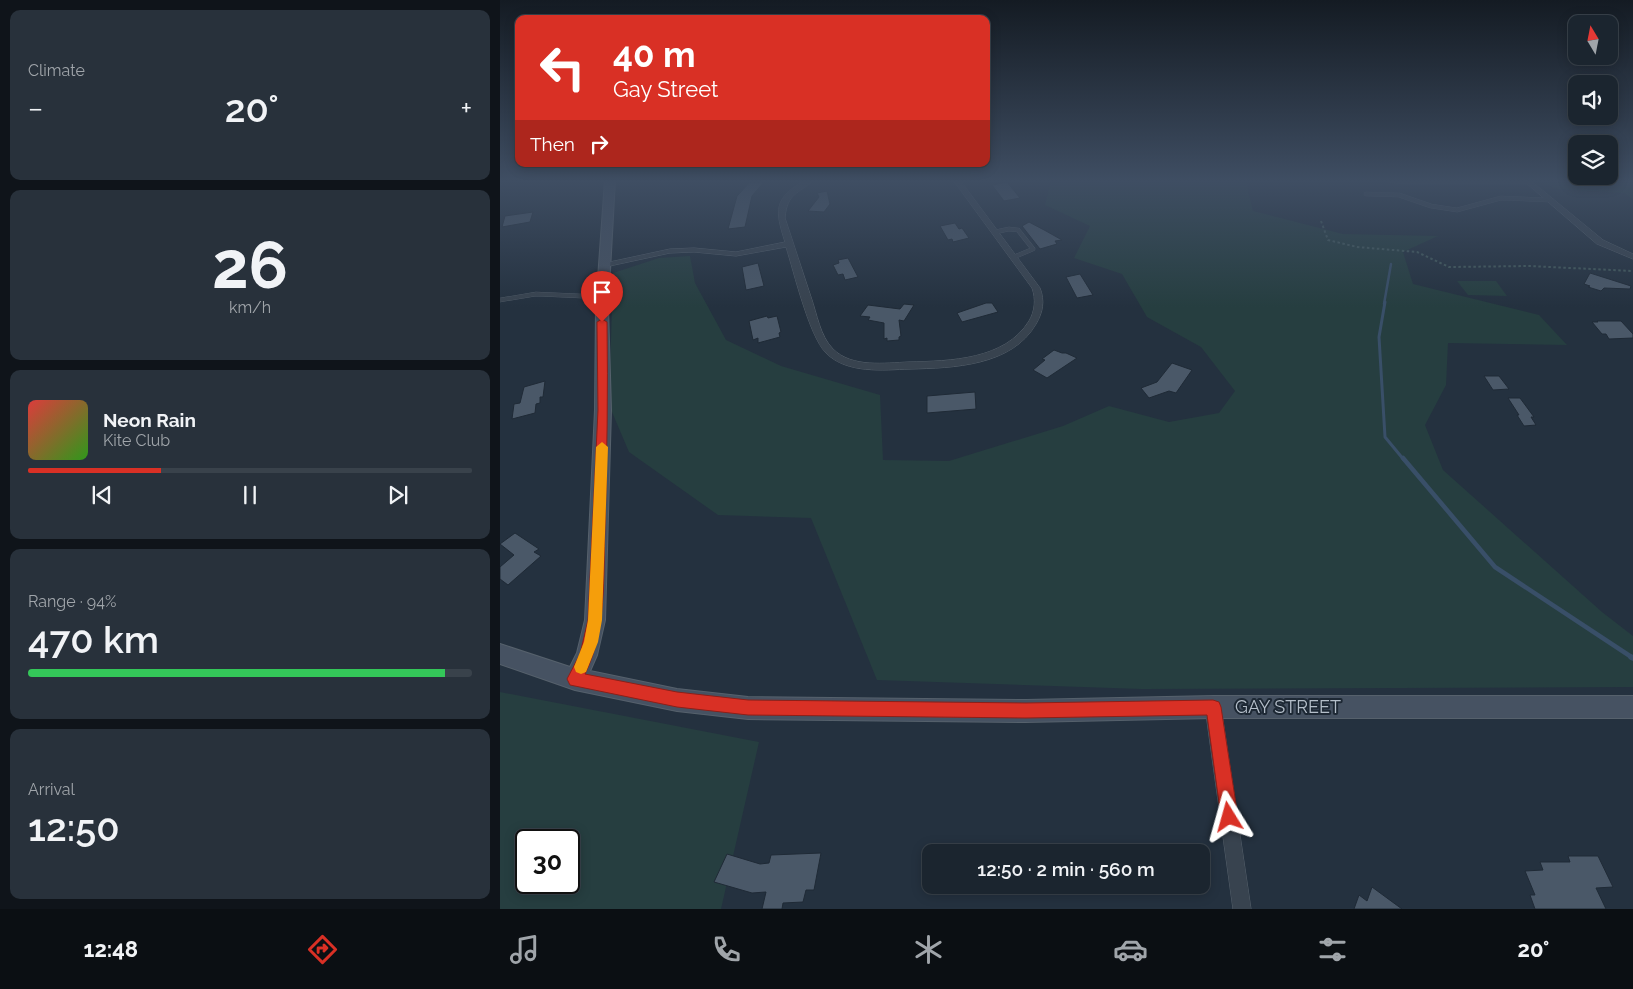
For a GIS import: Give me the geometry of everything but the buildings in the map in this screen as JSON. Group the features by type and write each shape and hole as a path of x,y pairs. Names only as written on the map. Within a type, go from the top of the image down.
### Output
{"street":[{"path":"575,679 587,655 595,620 603,410 601,351 608,222"},
{"path":"782,222 825,347 835,356 846,362 882,366 963,362 1010,346 1021,338 1034,322 1038,312 1039,295 988,222"},
{"path":"1576,222 1600,242 1633,257"},
{"path":"606,261 670,251 694,250 736,254 788,241"},
{"name":"GAY STREET","path":"500,654 575,679 677,700 748,708 1026,710 1213,707 1633,707"},
{"path":"1213,707 1242,909"}],"lane":[{"path":"995,232 1009,229 1018,230 1033,249 1014,257"},
{"path":"500,300 536,294 603,297"}],"path":[{"path":"1322,222 1328,240 1357,247 1417,252 1449,267 1538,266 1633,271"}],"green space":[{"path":"1082,222 1298,222 1343,234 1438,236 1403,252 1413,284 1539,315 1567,345 1448,343 1446,385 1425,425 1443,470 1602,612 1633,636 1633,687 1142,689 877,680 811,518 718,515 629,452 609,405 613,273 659,258 690,256 695,283 726,340 781,366 880,395 883,460 949,461 1063,426 1109,406 1169,422 1219,413 1235,391 1201,347 1147,317 1122,274 1074,258 1090,226"},
{"path":"1457,281 1496,281 1507,296 1468,295"},
{"path":"500,692 759,742 721,909 500,909"}],"waterway":[{"path":"1384,304 1391,264"},
{"path":"1385,302 1379,337 1385,437 1404,460"},
{"path":"1403,458 1495,567 1633,658 1631,657"}],"slow traffic":[{"path":"581,667 591,642 595,620 602,447"}],"route":[{"path":"602,322 603,410 595,620 587,655 575,679 677,700 748,708 1026,710 1213,707 1229,817"}]}
